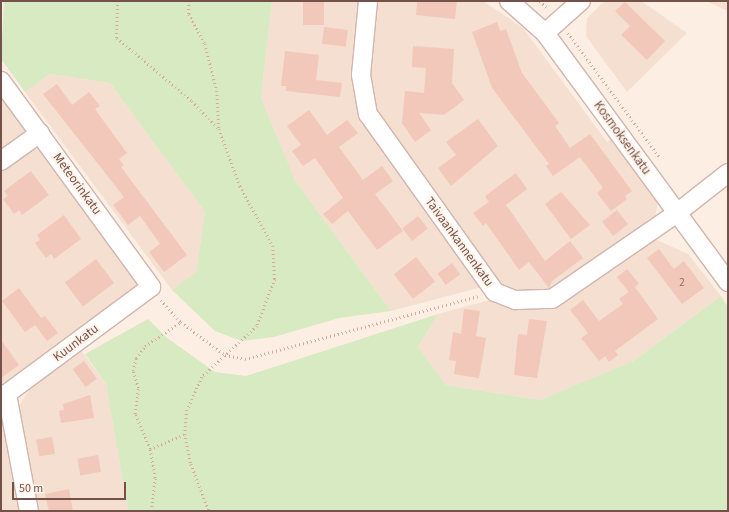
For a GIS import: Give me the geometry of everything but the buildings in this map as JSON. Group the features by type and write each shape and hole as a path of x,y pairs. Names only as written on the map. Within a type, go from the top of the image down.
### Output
{"street":[{"name":"Taivaankannenkatu","path":"368,1 361,75 368,114 495,292 515,300 552,299 677,213 728,172"},
{"name":"Kosmoksenkatu","path":"509,1 545,33 728,282"},
{"path":"545,33 582,1"},
{"name":"Meteorinkatu","path":"1,82 40,132 151,287"},
{"path":"1,161 40,132"},
{"name":"Kuunkatu","path":"4,396 151,287"},
{"path":"4,396 29,511"}],"path":[{"path":"118,1 117,38 219,129"},
{"path":"189,1 189,14 205,44 217,91 219,129 240,186 273,246 275,279 257,326 202,377 193,394 186,434 191,464 209,511"},
{"path":"540,1 559,21 664,165"},
{"path":"151,287 181,322 225,356 245,359 264,356 495,292"},
{"path":"151,511 155,478 150,449 134,414 136,358 145,346 181,322"},
{"path":"150,449 186,434"}],"shaded area":[{"path":"272,1 362,1 354,78 482,287 391,311 296,182 261,98"},
{"path":"375,1 483,1 523,28 607,142 613,138 658,199 655,218 559,289 529,294 510,290 493,277 376,114 367,80"},
{"path":"605,1 641,1 687,33 627,92 586,36 587,18"},
{"path":"706,1 728,1 728,11"},
{"path":"50,74 110,83 205,212 196,272 172,290 25,92"},
{"path":"1,93 24,125 25,132 1,153"},
{"path":"32,149 42,150 138,282 137,291 1,391 1,168"},
{"path":"650,237 688,254 721,296 633,361 540,400 446,385 418,347 438,314 497,298 524,307"},
{"path":"80,349 106,384 128,511 37,511 19,406 33,384"},
{"path":"1,415 5,419 25,511 1,511"}],"green space":[{"path":"4,1 272,1 261,98 296,182 391,311 339,318 274,337 242,341 215,331 172,290 196,272 205,212 110,83 50,74 25,92 1,59"},
{"path":"721,296 728,307 728,511 128,511 106,384 85,354 148,319 167,338 215,372 246,376 438,314 418,347 446,385 540,400 633,361"}]}
